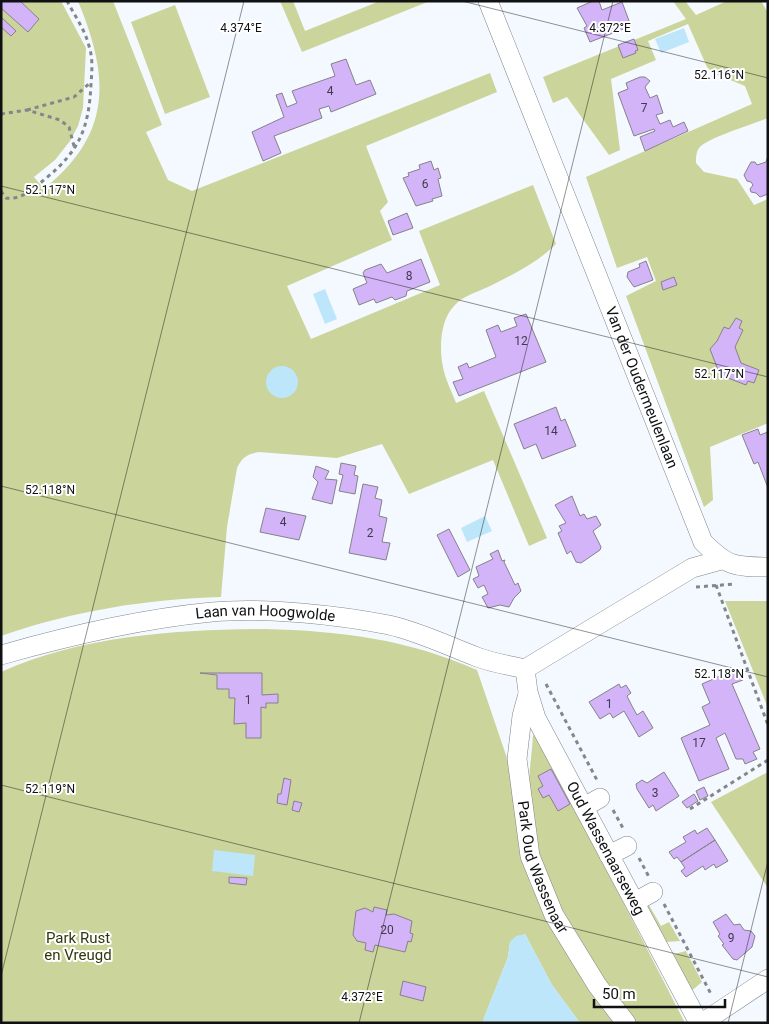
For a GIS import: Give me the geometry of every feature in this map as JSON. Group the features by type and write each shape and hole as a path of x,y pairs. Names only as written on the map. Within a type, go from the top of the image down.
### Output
{"street":[{"name":"Van der Oudermeulenlaan","path":"488,1 702,542 721,560"},
{"path":"525,669 692,568 721,560 742,567 768,567"},
{"name":"Laan van Hoogwolde","path":"1,655 74,634 127,624 214,612 282,612 343,618 390,626 425,636 480,658 525,669"},
{"name":"Oud Wassenaarseweg","path":"525,669 528,692 536,718 592,802 609,855 700,1023"},
{"name":"Park Oud Wassenaar","path":"528,692 522,716 517,759 530,856 554,914 597,985 626,1023"},
{"path":"609,855 627,846"},
{"path":"635,902 653,892"},
{"path":"700,1023 768,979"}],"path":[{"path":"1,191 6,198 16,199 48,176 64,161 85,130 90,111 90,46 84,30 67,1"},
{"path":"1,114 27,110 74,97 91,82"},
{"path":"27,110 60,120 69,127 75,147"},
{"path":"691,588 743,584"},
{"path":"716,585 768,725"},
{"path":"690,809 768,760"}],"green space":[{"path":"1,1 61,1 86,48 83,108 78,126 70,141 55,160 34,177 44,189 66,168 82,147 93,126 98,103 99,80 96,55 89,29 78,1 113,1 162,125 146,132 168,180 192,191 490,73 497,92 366,146 388,202 380,211 392,240 287,286 311,339 440,285 419,231 533,185 556,244 524,268 458,302 446,318 442,334 441,352 444,372 456,403 484,391 547,538 529,546 493,460 409,494 382,444 337,458 259,452 245,457 237,468 227,527 221,597 165,600 110,608 82,613 1,636"},
{"path":"280,1 293,1 305,31 380,1 430,1 302,52"},
{"path":"673,1 685,1 696,15 727,1 761,1 768,13 768,118 711,140 699,148 696,155 696,163 704,172 737,179 754,205 768,199 768,423 710,447 713,500 704,507 626,296 656,281 647,257 617,268 586,177 752,104 745,86 713,73 707,67 688,24 648,41 656,60 611,79 620,150 609,155 567,97 553,103 543,77 686,19"},
{"path":"175,5 210,97 165,114 131,22"},
{"path":"725,601 768,601 768,708"},
{"name":"Park Rust en Vreugd","path":"265,629 347,635 399,644 451,659 477,670 508,761 530,883 545,916 576,939 546,874 535,841 529,804 529,778 533,735 539,738 685,1023 580,1023 552,985 525,934 510,942 508,957 484,1018 503,1023 1,1023 1,672 65,650 98,642 164,633"},
{"path":"768,772 768,888 711,802"},
{"path":"646,900 661,926 669,922 680,941 666,942 642,903"},
{"path":"686,951 702,982 689,993 671,955"}],"water":[{"path":"684,28 689,42 661,53 655,39"},
{"path":"325,289 337,319 325,324 313,294"},
{"path":"282,366 288,367 293,371 297,376 297,388 293,393 288,397 282,398 276,397 271,393 267,388 266,382 267,376 271,371 276,367"},
{"path":"485,516 492,531 467,542 461,528"},
{"path":"214,850 255,855 253,876 212,871"},
{"path":"525,934 552,985 580,1023 482,1023 508,957 510,942 516,936"}],"building":[{"path":"2,1 20,1 39,19 28,32 1,8"},
{"path":"593,1 599,1 602,10 622,2 631,26 590,42 584,28 587,26 577,8"},
{"path":"1,17 16,31 11,36 1,27"},
{"path":"634,39 638,50 635,51 636,53 623,58 618,45"},
{"path":"346,59 356,85 370,80 376,94 331,112 329,106 319,109 322,118 274,136 281,153 263,161 252,132 284,117 276,95 282,93 287,107 297,103 292,91 335,76 331,64"},
{"path":"640,77 645,77 650,81 645,87 650,98 657,95 663,113 656,115 660,124 670,120 673,127 684,122 688,131 645,151 640,137 655,131 654,129 634,136 618,93 628,89 626,83"},
{"path":"768,156 768,194 760,197 756,193 751,192 750,189 753,185 747,181 744,175 751,162 755,162 757,165 766,162"},
{"path":"431,161 434,170 438,168 441,178 438,179 442,196 416,206 403,178 409,176 408,173 420,169 419,165"},
{"path":"407,213 413,228 393,235 388,221"},
{"path":"421,259 430,282 407,291 406,296 395,300 392,297 376,303 374,299 359,305 353,289 367,283 363,273 365,270 381,264 387,273"},
{"path":"646,261 653,280 634,287 627,277 628,272 640,267 639,264"},
{"path":"674,277 677,285 663,290 661,282"},
{"path":"526,314 546,362 459,396 453,382 463,379 458,367 467,363 469,368 496,357 486,330 498,325 501,332 517,326 514,318"},
{"path":"736,318 742,321 739,328 743,330 735,347 741,363 759,370 754,383 748,381 746,385 728,378 721,378 710,349 717,341 724,327 729,329"},
{"path":"556,407 561,421 565,419 576,446 542,459 536,444 524,449 514,424"},
{"path":"758,429 760,435 768,432 768,488 758,462 754,464 742,435"},
{"path":"341,463 356,466 354,475 358,476 355,494 339,491 343,475 339,474"},
{"path":"316,466 329,471 325,479 337,480 332,504 312,499 318,482 313,477"},
{"path":"363,484 378,487 375,498 382,500 379,516 387,518 382,542 390,543 386,560 349,553"},
{"path":"572,496 580,516 584,514 587,519 596,516 601,525 593,531 601,547 600,550 581,563 576,562 571,551 567,554 558,533 562,531 559,526 566,523 555,505"},
{"path":"266,508 306,516 299,540 260,532"},
{"path":"449,529 470,570 458,577 437,535"},
{"path":"498,550 502,561 505,560 504,562 515,585 518,583 521,591 509,607 500,605 488,608 482,597 488,594 484,585 478,588 473,579 479,576 476,567 493,559 490,554"},
{"path":"738,668 743,680 732,684 760,749 753,752 757,759 745,764 743,759 736,759 725,733 716,738 729,769 699,781 681,738 710,725 702,707 710,703 702,684"},
{"path":"200,673 262,673 262,695 278,694 278,703 266,703 266,708 261,707 261,738 246,738 246,723 234,724 235,698 229,698 229,689 217,689 217,675"},
{"path":"619,684 621,688 626,685 631,693 627,696 637,715 643,711 653,728 639,737 624,711 613,718 610,713 600,719 589,702"},
{"path":"551,769 570,804 558,811 549,795 543,798 538,789 543,786 538,776"},
{"path":"664,772 679,796 656,811 653,805 649,808 637,789 636,784 642,780 647,783"},
{"path":"284,778 291,780 287,805 277,803"},
{"path":"704,787 708,796 700,800 696,791"},
{"path":"694,794 698,801 687,808 682,802"},
{"path":"294,801 302,803 299,812 292,810"},
{"path":"707,828 715,840 681,862 677,857 674,859 669,852 686,842 683,837 695,830 697,834"},
{"path":"715,840 728,861 716,868 714,864 705,870 703,866 686,877 681,871 685,868 681,862"},
{"path":"229,877 247,878 246,885 229,883"},
{"path":"374,907 387,910 386,915 394,914 412,921 410,933 413,934 411,942 408,941 405,952 375,945 373,952 365,950 366,943 357,941 353,935 356,911 365,908 373,912"},
{"path":"726,914 734,925 740,924 744,930 751,931 755,936 752,947 737,960 733,959 722,945 724,944 718,936 720,934 713,922"},
{"path":"403,981 426,987 423,1001 400,995"}]}
